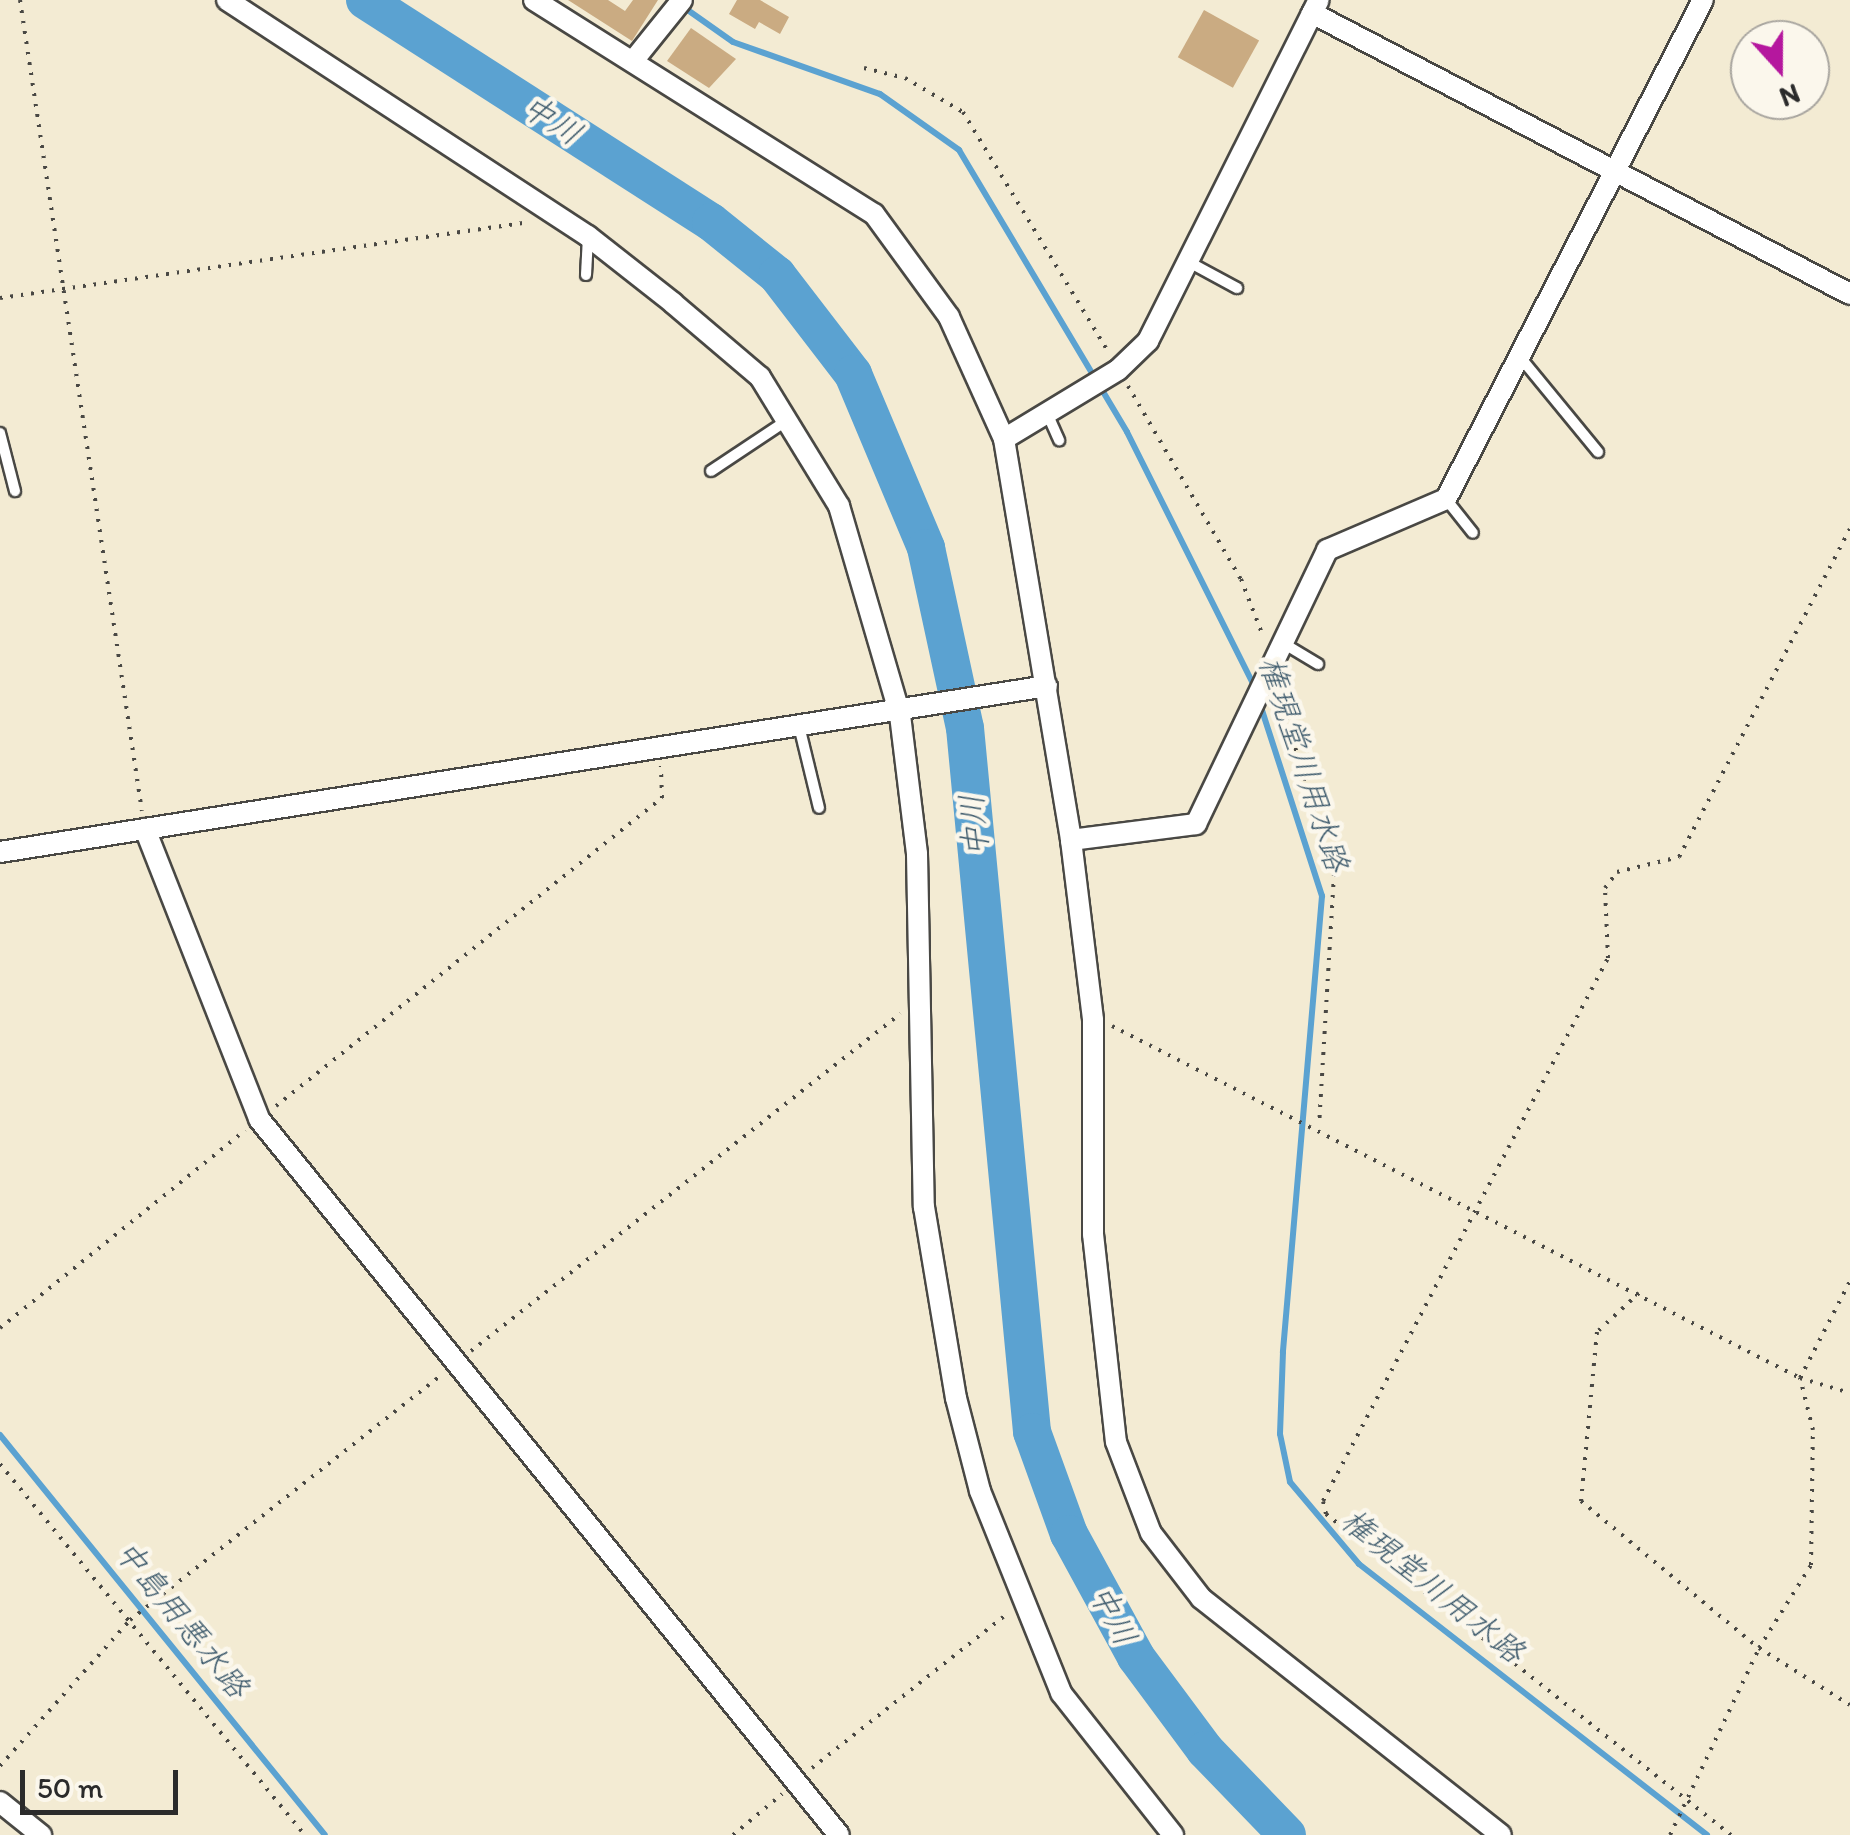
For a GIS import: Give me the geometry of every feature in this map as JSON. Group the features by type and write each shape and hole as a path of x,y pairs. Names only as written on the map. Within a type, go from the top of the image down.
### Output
{"street":[{"path":"227,0 588,236 760,377 792,418 847,528 909,714 924,1207 956,1398 1020,1604 1061,1692 1172,1835"},
{"path":"534,0 874,214 924,274 1004,439 1039,688 1071,840 1093,1020 1093,1234 1107,1392 1150,1532 1201,1598 1501,1835"},
{"path":"633,61 682,0"},
{"path":"1071,840 1196,824 1328,550 1446,499 1703,0"},
{"path":"1004,439 1118,370 1148,340 1316,7 1850,294"},
{"path":"0,852 909,714 1039,688"},
{"path":"145,830 258,1120 838,1835"},
{"path":"0,1802 41,1835"}],"lane":[{"path":"586,275 588,236"},
{"path":"1188,261 1236,288"},
{"path":"1520,357 1598,452"},
{"path":"1047,414 1059,440"},
{"path":"711,471 792,418"},
{"path":"0,434 16,491"},
{"path":"1446,499 1473,533"},
{"path":"1283,642 1318,664"},
{"path":"800,730 819,808"}],"path":[{"path":"20,0 145,830"},
{"path":"864,68 905,78 963,112 1241,580 1272,666 1334,874 1319,1125"},
{"path":"0,298 563,220"},
{"path":"1730,1835 1326,1514 1323,1500 1474,1206 1608,958 1605,888 1616,872 1679,857 1850,529"},
{"path":"0,1328 662,798 660,752"},
{"path":"1093,1020 1319,1125 1800,1378 1850,1393"},
{"path":"1670,1835 1759,1648 1811,1565 1813,1430 1800,1378 1850,1281"},
{"path":"1638,1293 1597,1332 1581,1501 1759,1648 1850,1705"},
{"path":"0,1464 305,1835"},
{"path":"732,1835 1020,1604"}],"building":[{"path":"568,0 608,0 625,11 633,0 658,0 632,41"},
{"path":"737,0 760,0 789,17 780,34 759,22 755,29 729,14"},
{"path":"1204,10 1259,41 1233,88 1178,57"},
{"path":"691,28 736,59 709,88 667,61"}],"waterway":[{"name":"中川","path":"365,0 711,222 777,275 853,374 926,548 965,728 1032,1432 1069,1534 1136,1657 1205,1750 1287,1835"},
{"name":"権現堂川用水路","path":"682,6 733,42 880,94 959,150 1127,432 1255,688"},
{"name":"権現堂川用水路","path":"1260,704 1322,896 1283,1352 1280,1434 1290,1482 1359,1564 1707,1835"},
{"name":"中島用悪水路","path":"0,1435 325,1835"}]}
